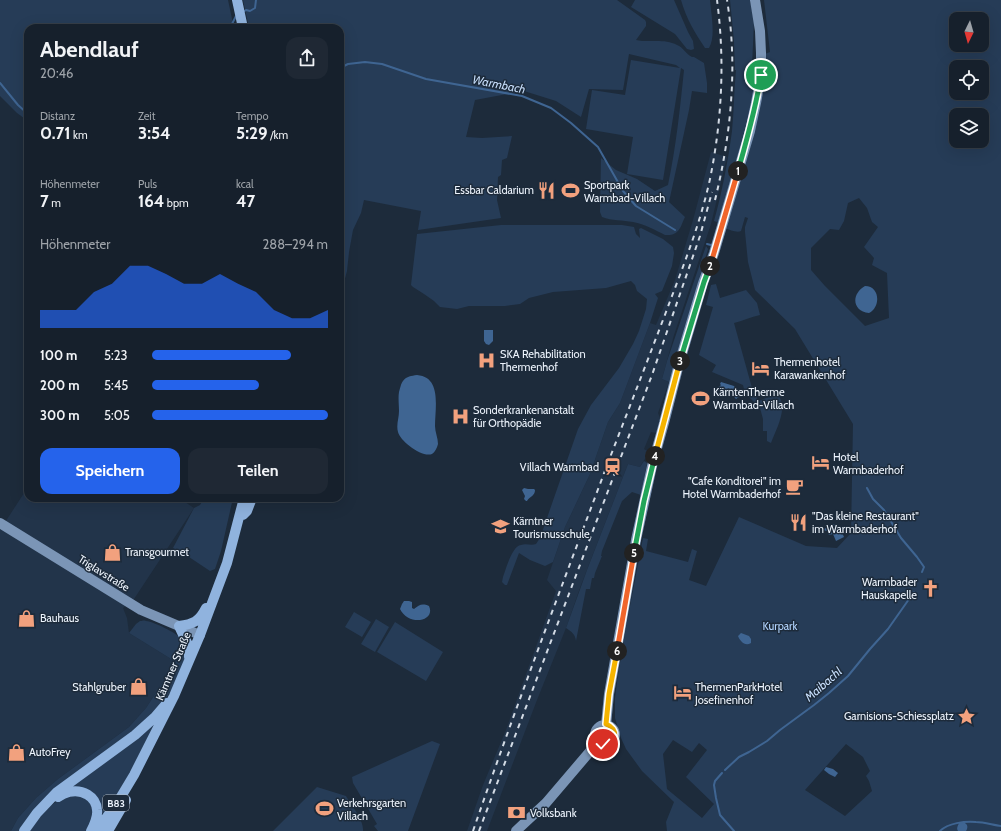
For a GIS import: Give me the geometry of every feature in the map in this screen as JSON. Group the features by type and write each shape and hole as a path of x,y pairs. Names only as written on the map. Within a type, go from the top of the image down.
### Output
{"main road":[{"path":"237,0 242,24"},
{"name":"Kärntner Straße","path":"97,831 119,800 134,775 174,696 200,635 227,563 243,502"},
{"path":"239,520 247,511 250,502"},
{"path":"188,663 189,647 179,626 196,621 202,616 206,608 212,604"},
{"path":"24,831 37,813 57,792 135,735 155,717 174,696"},
{"path":"108,831 131,791 134,775"},
{"path":"46,804 67,792 82,792 90,796 94,801 97,810 91,831"}],"street":[{"path":"606,724 609,694 636,540 652,466 680,364 750,131 756,103 761,75 762,53 755,0"},
{"name":"Triglavstraße","path":"0,523 141,610 200,635"},
{"path":"606,724 611,726 614,731 614,739 609,744 600,744 595,736 595,730 606,724"},
{"path":"516,831 546,803 598,742"}],"shaded area":[{"name":"Villach Warmbad","path":"711,152 727,157 711,224 674,335 662,379 669,382 658,413 660,418 656,433 651,432 644,449 649,452 640,467 628,464 487,831 467,831 483,785 506,730 556,591 547,580 565,527 590,474 608,422 620,403 650,323 656,325 675,280"},
{"path":"865,286 874,289 877,297 876,306 869,313 863,312 859,309 855,302 857,293"},
{"path":"484,330 493,330 493,341 489,345 484,341"},
{"path":"417,375 425,377 430,381 434,387 435,394 435,426 438,444 436,450 432,454 428,455 417,451 407,444 400,436 397,429 399,394 402,382 409,376"},
{"path":"721,382 734,386 740,396 736,399 730,392 726,395 719,387"},
{"path":"524,488 535,490 534,494 527,501 524,499 525,496 522,490"},
{"path":"24,493 24,502 185,502 194,508 134,599 123,608 127,618 129,633 176,662 146,708 129,727 58,779 36,798 18,818 11,831 0,831 0,530"},
{"path":"834,524 838,531 841,530 844,537 836,541 833,534 829,535 827,531 823,530"},
{"path":"404,601 412,602 412,608 414,609 421,605 429,606 429,615 420,620 409,618 404,615 400,609"},
{"path":"741,633 749,636 751,643 745,644 741,641 738,636"},
{"path":"826,767 833,769 838,773 835,777 824,770"},
{"path":"962,822 967,825 967,830 958,831 957,828 959,823"}],"green space":[{"path":"0,0 228,0 233,24 24,24 24,118 0,96"},
{"path":"243,0 617,0 646,22 646,26 636,40 672,43 681,47 690,56 704,63 707,93 692,91 669,202 685,217 677,232 670,235 665,235 650,227 637,223 602,217 600,212 601,158 616,170 637,179 655,191 668,185 671,171 678,128 684,70 681,68 663,180 627,174 633,137 586,129 592,90 625,95 631,60 680,68 676,65 629,54 623,90 589,89 581,117 556,101 524,91 475,100 466,137 482,138 512,136 507,158 502,160 501,175 498,177 497,200 501,218 418,230 421,211 364,200 361,213 353,230 344,282 344,24 248,24"},
{"path":"635,0 674,0 693,41 694,49 687,49 675,34 631,7"},
{"path":"681,0 710,0 713,31 709,48 705,48 694,31 685,13"},
{"path":"730,0 750,0 754,22 752,66 757,69 752,107 720,223 714,221 727,165 733,123 736,70"},
{"name":"Kurpark","path":"764,0 1001,0 1001,831 667,831 666,822 674,802 642,771 626,749 621,738 615,718 615,698 626,627 643,538 648,539 646,551 688,562 692,549 697,551 689,580 706,586 739,517 806,546 837,548 851,533 853,424 795,329 755,290 748,262 745,232 748,218 745,217 741,231 739,232 725,228 765,54 770,52","holes":["859,198 867,208 872,222 878,227 864,247 874,258 872,265 887,273 889,318 865,326 811,270 811,248 830,229 839,230 844,221 848,203","673,740 692,752 699,743 707,750 686,777 714,804 702,818 667,789 663,754","846,744 863,757 870,771 866,776 872,791 845,816 805,790"]},
{"path":"501,225 622,225 634,227 636,234 640,238 639,229 641,228 663,239 673,247 674,253 672,266 662,291 655,294 658,298 650,323 620,403 608,422 590,474 565,527 553,562 545,566 530,560 519,553 507,585 502,582 512,553 518,546 523,544 536,544 540,538 578,429 591,405 619,368 633,344 646,309 647,299 637,291 635,285 631,281 606,288 553,292 529,298 520,304 505,306 469,306 457,309 440,307 411,285 417,234"},
{"path":"706,246 708,249 669,382 662,379"},
{"path":"716,284 720,298 746,290 757,303 760,315 734,323 752,388 753,390 755,389 758,401 778,394 781,402 782,411 771,443 767,441 767,431 763,431 763,419 760,408 745,393 743,385 712,372 716,365 699,355 713,307 706,305 711,285"},
{"path":"644,461 647,463 641,495 632,492 622,501 602,551 602,556 594,578 592,578 590,589 586,589 576,641 573,633 566,628 587,570 628,464 640,467"},
{"path":"202,502 232,502 221,551 215,569 210,571 173,548 194,508 200,505"},
{"path":"354,612 371,622 362,637 345,627"},
{"path":"376,619 389,627 375,652 361,644"},
{"path":"140,621 150,622 160,626 182,639 186,655 175,685 156,710 19,831 11,831 18,818 36,798 58,779 129,727 146,708 176,662 129,633"},
{"path":"395,622 443,652 426,681 377,652"},
{"path":"158,717 135,764 114,799 101,816 99,807 70,786"},
{"path":"432,741 440,744 408,831 378,831 374,826 377,824 353,783 352,777"},
{"name":"Verkehrsgarten Villach","path":"317,787 346,796 359,817 363,831 273,831"},
{"path":"71,795 85,798 91,804 93,815 88,831 30,831 50,806"}],"waterway":[{"path":"243,12 246,10 250,11 255,8 256,0"},
{"path":"232,24 236,16"},
{"name":"Warmbach","path":"344,66 348,64 365,62 382,64 426,79 522,96 551,108 571,123 598,147 623,191 636,206 675,230"},
{"name":"Warmbach","path":"0,83 24,110"},
{"name":"Warmbach","path":"707,244 711,245"},
{"name":"Maibachl","path":"867,488 873,499 884,510 901,538 924,567 922,572"},
{"name":"Maibachl","path":"725,770 739,757 767,741 829,693 848,676 888,629 914,592"},
{"name":"Maibachl","path":"722,773 715,781 714,785 716,798 720,815 734,831"},
{"name":"Maibachl","path":"940,831 952,824 967,822 982,822 1001,826"}],"railway":[{"path":"473,831 540,645 678,280 706,196 714,157 720,112 721,45 717,0"},
{"path":"715,200 725,151 731,100 732,50 727,0"},
{"path":"479,831 652,375 700,236 712,192"}],"place":[{"name":"Essbar Caldarium","path":"547,190"},
{"name":"Sportpark Warmbad-Villach","path":"571,191"},
{"name":"SKA Rehabilitation Thermenhof","path":"487,360"},
{"name":"Thermenhotel Karawankenhof","path":"761,368"},
{"name":"KärntenTherme Warmbad-Villach","path":"700,398"},
{"name":"Sonderkrankenanstalt für Orthopädie","path":"460,416"},
{"name":"Hotel Warmbaderhof","path":"820,463"},
{"name":"Villach Warmbad","path":"612,467"},
{"name":"\"Cafe Konditorei\" im Hotel Warmbaderhof","path":"794,487"},
{"name":"\"Das kleine Restaurant\" im Warmbaderhof","path":"799,522"},
{"name":"Kärntner Tourismusschule","path":"500,527"},
{"name":"Transgourmet","path":"112,552"},
{"name":"Warmbader Hauskapelle","path":"930,588"},
{"name":"Bauhaus","path":"27,618"},
{"name":"Stahlgruber","path":"139,687"},
{"name":"ThermenParkHotel Josefinenhof","path":"682,693"},
{"name":"Garnisions-Schiessplatz","path":"967,716"},
{"name":"AutoFrey","path":"16,752"},
{"name":"Verkehrsgarten Villach","path":"324,809"},
{"name":"Volksbank","path":"517,813"}],"route":[{"path":"603,744 609,744 612,742 615,734 612,728 606,724 609,694 636,540 652,466 680,364 750,131 761,75"}]}
